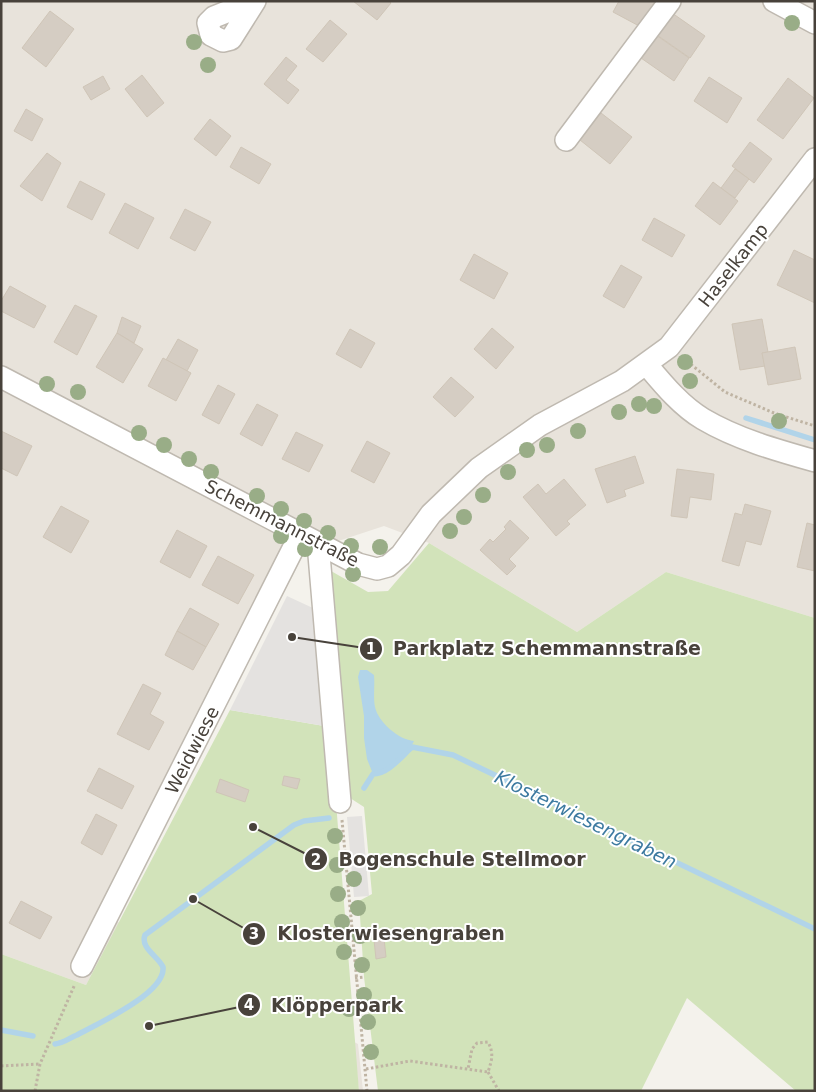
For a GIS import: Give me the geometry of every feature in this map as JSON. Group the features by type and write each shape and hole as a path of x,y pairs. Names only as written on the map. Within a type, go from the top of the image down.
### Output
{"street":[{"path":"566,140 670,1"},
{"path":"774,1 815,23"},
{"name":"Haselkamp","path":"647,366 669,347 815,159"},
{"path":"647,366 671,392 702,418 746,440 815,461"},
{"name":"Schemmannstraße","path":"1,377 358,564 377,569 388,566 401,555 431,514 478,468 540,425 647,366"},
{"path":"310,538 341,807"},
{"name":"Weidwiese","path":"82,966 310,538"}],"path":[{"path":"669,347 725,392 774,413 815,426"},
{"path":"341,807 355,978 367,1091"},
{"path":"35,1091 40,1064 82,966"},
{"path":"355,978 364,977"},
{"path":"468,1068 472,1049 482,1041 488,1042 492,1050 488,1072 499,1091"},
{"path":"366,1070 410,1061 488,1072"},
{"path":"1,1066 40,1064"}],"shaded area":[{"path":"1,1 815,1 815,618 666,572 577,632 429,543 384,526 305,552 114,920 358,1044 363,1091 359,1091 354,1044 117,927 86,985 1,954"},
{"path":"287,596 315,609 330,727 230,710"},
{"path":"362,816 369,896 354,897 347,817"}],"green space":[{"path":"429,543 577,632 666,572 815,618 815,1091 796,1091 687,998 641,1091 378,1091 364,977 359,901 372,894 364,807 350,798 331,571 368,592 388,591"},
{"path":"230,710 330,727 359,1091 1,1091 1,954 86,985"}],"water":[{"path":"360,670 367,670 374,675 374,703 380,719 396,734 414,741 407,752 391,767 373,774 367,759 364,738 364,716 358,677"}],"building":[{"path":"353,1 389,1 391,3 377,20"},
{"path":"619,1 655,1 641,27 613,12"},
{"path":"50,11 74,29 46,67 22,48"},
{"path":"672,13 705,36 690,58 657,35"},
{"path":"330,20 347,34 323,62 306,49"},
{"path":"656,35 689,58 674,81 641,58"},
{"path":"286,57 297,66 286,80 299,90 288,104 264,84"},
{"path":"142,75 164,103 147,117 125,89"},
{"path":"103,76 110,89 91,100 83,87"},
{"path":"709,77 742,98 727,123 694,101"},
{"path":"788,78 814,98 783,139 757,120"},
{"path":"26,109 43,119 32,141 14,131"},
{"path":"601,113 632,137 610,164 580,140"},
{"path":"210,119 231,136 216,156 194,139"},
{"path":"750,142 772,159 754,183 732,166"},
{"path":"241,147 271,164 259,184 230,167"},
{"path":"47,153 61,163 42,201 20,186"},
{"path":"735,169 749,179 735,198 721,188"},
{"path":"80,181 105,194 92,220 67,207"},
{"path":"713,182 738,201 720,225 695,206"},
{"path":"125,203 154,218 138,249 109,233"},
{"path":"185,209 211,222 195,251 170,238"},
{"path":"654,218 685,235 672,257 642,240"},
{"path":"794,250 815,260 815,303 777,285"},
{"path":"474,254 508,273 494,299 460,280"},
{"path":"621,265 642,277 624,308 603,296"},
{"path":"10,286 46,306 34,328 1,311 1,301"},
{"path":"75,305 97,316 77,355 54,342"},
{"path":"122,317 141,326 134,343 117,333"},
{"path":"762,319 768,352 762,353 765,366 740,370 732,324"},
{"path":"492,328 514,347 496,369 474,349"},
{"path":"350,329 375,343 361,368 336,354"},
{"path":"117,333 143,349 123,383 96,367"},
{"path":"178,339 198,350 187,371 166,360"},
{"path":"795,347 801,379 768,385 762,353"},
{"path":"163,358 191,373 176,401 148,386"},
{"path":"451,377 474,397 455,417 433,397"},
{"path":"218,385 235,394 219,424 202,415"},
{"path":"257,404 278,415 262,446 240,434"},
{"path":"1,431 32,446 17,476 1,468"},
{"path":"296,432 323,445 309,472 282,459"},
{"path":"367,441 390,453 374,483 351,471"},
{"path":"635,456 644,483 624,490 626,496 607,503 595,469"},
{"path":"677,469 714,474 711,500 690,497 687,518 671,516"},
{"path":"564,479 586,505 567,521 570,524 556,536 523,497 538,484 546,494"},
{"path":"745,504 771,511 761,545 746,541 739,566 722,561 735,513 742,515"},
{"path":"61,506 89,521 71,553 43,537"},
{"path":"510,520 529,538 509,559 516,566 507,575 480,550 490,539 493,542 506,529 504,527"},
{"path":"807,523 815,525 815,571 797,567"},
{"path":"177,530 207,546 190,578 160,562"},
{"path":"218,556 254,575 238,604 202,585"},
{"path":"190,608 219,624 206,647 177,631"},
{"path":"177,631 206,647 193,670 165,655"},
{"path":"143,684 161,693 150,714 164,722 149,750 117,734"},
{"path":"99,768 134,786 122,809 87,791"},
{"path":"284,776 300,779 297,789 282,785"},
{"path":"220,779 249,790 245,802 216,792"},
{"path":"96,814 117,825 102,855 81,843"},
{"path":"21,901 52,917 40,939 9,923"},
{"path":"384,938 386,957 376,959 374,940"}],"waterway":[{"path":"746,418 815,440"},
{"name":"Klosterwiesengraben","path":"364,788 373,774 389,768 412,747 453,755 815,929"},
{"name":"Klosterwiesengraben","path":"55,1044 64,1042 114,1016 129,1007 154,987 161,977 163,967 147,948 144,940 145,935 294,825 304,821 329,818"},
{"name":"Klosterwiesengraben","path":"1,1030 33,1036"}],"place":[{"name":"Parkplatz Schemmannstraße","path":"292,637"},
{"name":"Bogenschule Stellmoor","path":"253,827"},
{"name":"Klosterwiesengraben","path":"193,899"},
{"name":"Klöpperpark","path":"149,1026"}]}
